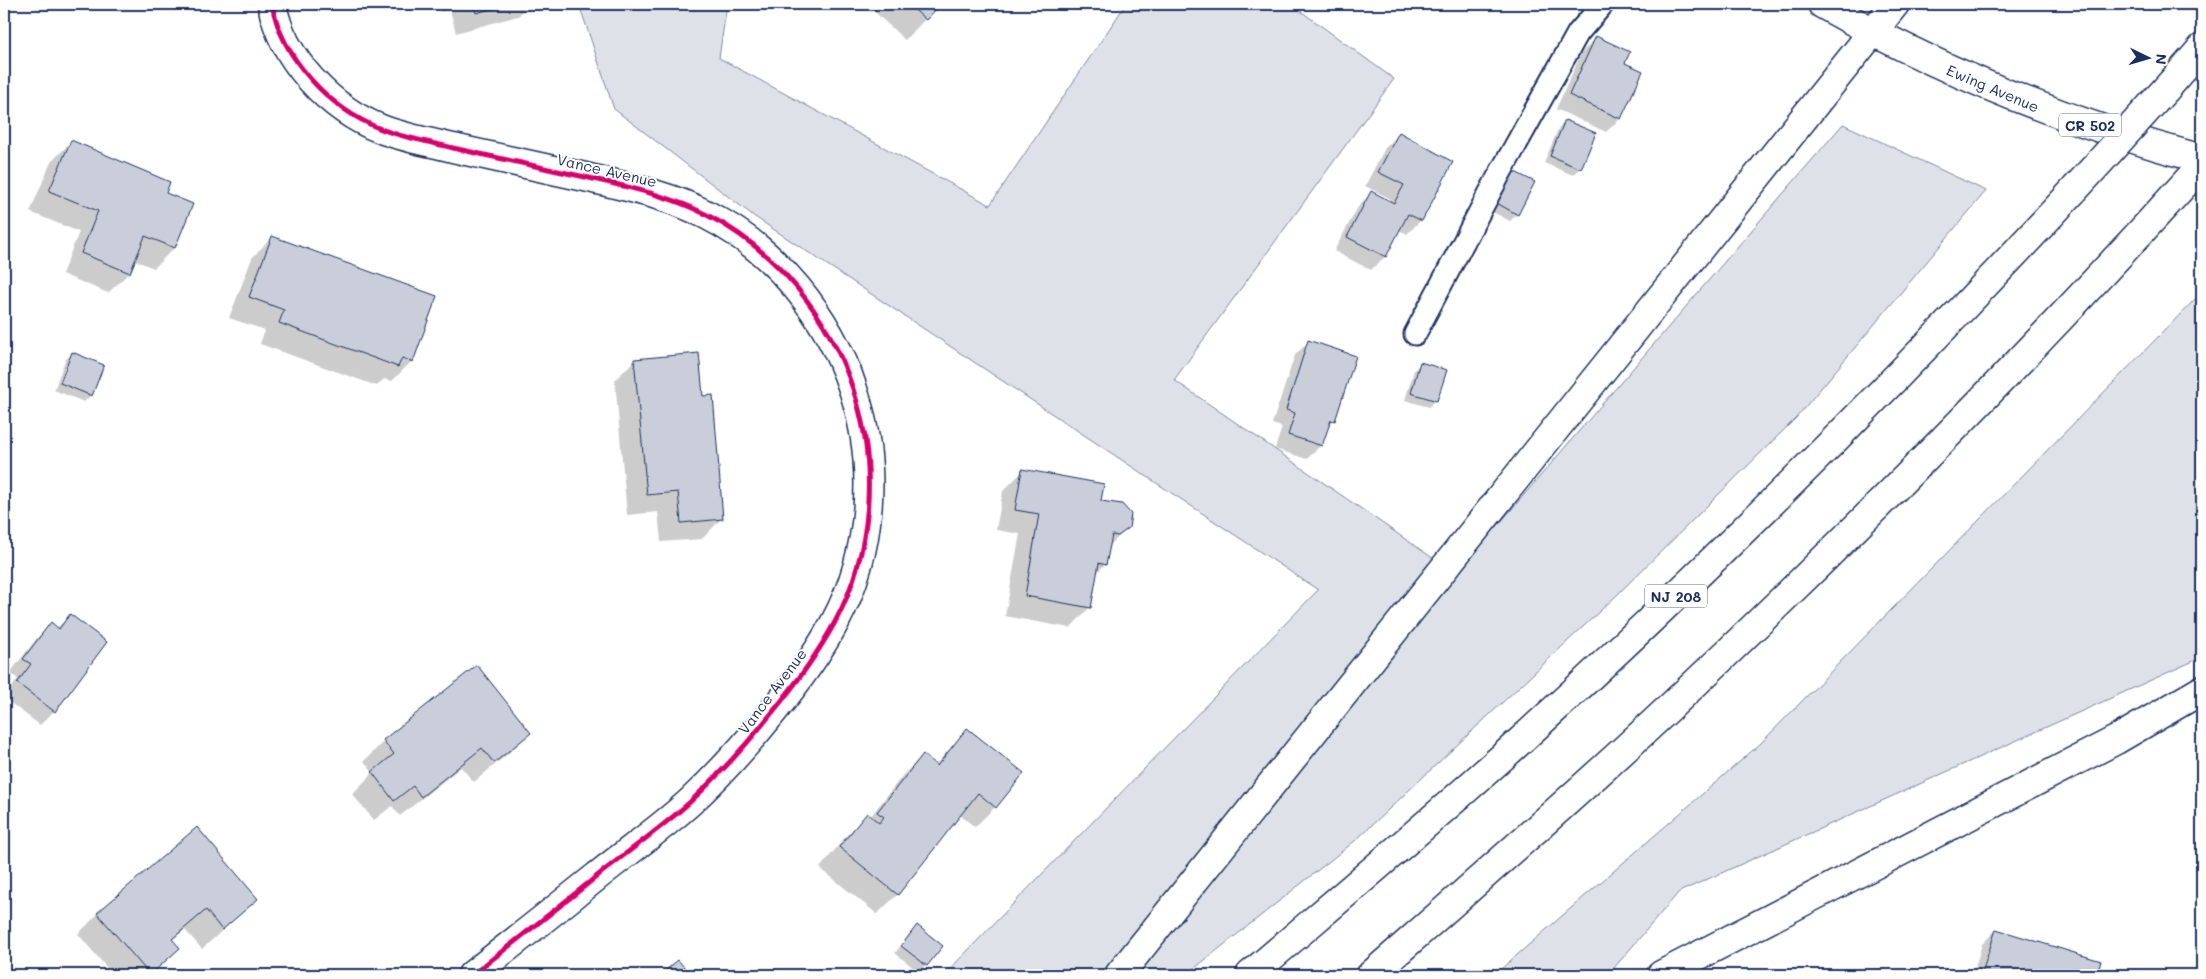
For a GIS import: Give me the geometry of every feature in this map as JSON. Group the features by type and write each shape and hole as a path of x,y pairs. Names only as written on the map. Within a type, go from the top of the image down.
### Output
{"main road":[{"name":"Vance Avenue","path":"272,4 289,49 313,83 341,108 380,129 420,140 654,193 707,215 748,240 790,279 822,321 844,364 861,414 869,466 866,524 858,561 836,620 801,677 744,748 688,804 472,975"},
{"name":"Ewing Avenue","path":"1822,4 1873,33 1939,65 2036,106 2096,128 2202,159"},
{"path":"1119,975 1895,4"},
{"name":"NJ 208","path":"1250,975 1518,744 1816,461 1990,281 2202,48"},
{"path":"1371,975 1569,800 1770,610 1977,405 2202,166"},
{"path":"1661,975 2107,745 2174,709 2202,690"}],"lane":[{"path":"1415,334 1498,177 1578,34 1603,4"}],"shaded area":[{"path":"579,4 727,4 719,58 990,205 1126,4 1291,4 1394,79 1174,380 1456,574 1843,124 1986,191 1796,418 1617,595 1356,840 1186,975 944,975 1318,590 755,217 614,109"},
{"path":"2202,292 2202,650 2198,659 1679,892 1608,975 1494,975 1760,744"}],"building":[{"path":"473,4 510,4 476,13"},
{"path":"908,4 941,4 926,20"},
{"path":"1596,36 1630,52 1625,63 1643,71 1621,119 1569,95"},
{"path":"1565,120 1596,133 1581,169 1550,156"},
{"path":"1399,132 1453,162 1422,221 1408,214 1386,257 1347,237 1371,191 1394,203 1404,185 1378,172"},
{"path":"71,140 170,182 166,193 193,204 175,248 145,236 130,273 81,253 98,211 49,191"},
{"path":"1511,170 1535,182 1518,215 1495,202"},
{"path":"272,236 437,296 413,362 402,358 398,367 279,323 284,310 249,297"},
{"path":"1308,340 1356,356 1335,421 1331,420 1322,446 1288,435 1295,413 1286,410"},
{"path":"72,352 104,365 92,396 60,383"},
{"path":"699,353 703,396 713,395 723,519 681,523 678,492 647,495 634,359"},
{"path":"1420,362 1447,370 1437,401 1411,393"},
{"path":"1022,469 1104,484 1101,501 1122,504 1131,514 1129,528 1118,536 1112,535 1106,565 1099,563 1091,608 1025,596 1039,514 1015,510"},
{"path":"70,614 107,642 55,712 17,683 31,664 23,659 51,622 59,629"},
{"path":"477,665 531,733 494,763 482,748 421,797 413,786 394,801 372,772 394,754 383,740"},
{"path":"967,728 1024,773 996,808 978,793 898,895 839,847 867,813 879,823 884,817 877,812 923,754 937,766"},
{"path":"197,827 258,899 222,930 206,910 172,939 180,948 150,975 97,913"},
{"path":"917,925 943,946 927,966 901,946"},
{"path":"1996,929 2101,961 2097,975 1990,975 1982,973"},
{"path":"678,960 691,975 660,975"}],"cycle path":[{"path":"272,4 277,24 297,62 311,80 327,95 344,109 362,120 381,129 408,137 648,192 693,208 732,230 756,247 777,266 814,311 830,336 843,362 861,418 866,447 868,477 868,507 864,537 848,595 835,622 805,670 752,737 690,802 472,975"}]}
